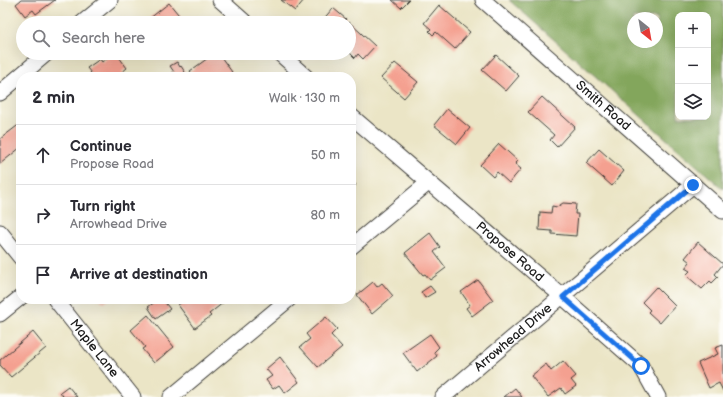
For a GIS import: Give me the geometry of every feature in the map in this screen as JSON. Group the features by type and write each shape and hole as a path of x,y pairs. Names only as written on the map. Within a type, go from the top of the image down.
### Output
{"street":[{"path":"91,16 110,0"},
{"path":"220,0 238,16"},
{"name":"Smith Road","path":"483,0 723,211"},
{"path":"25,72 39,60"},
{"path":"285,60 295,72"},
{"path":"0,93 16,79"},
{"name":"Propose Road","path":"356,120 563,297 641,366 658,397"},
{"path":"356,243 428,183"},
{"name":"Arrowhead Drive","path":"443,397 563,297 693,185"},
{"path":"0,232 16,252"},
{"path":"0,314 16,301"},
{"name":"Maple Lane","path":"59,304 133,397"},
{"path":"171,397 283,304"}],"green space":[{"path":"509,0 723,0 723,189"}],"building":[{"path":"21,0 55,0 36,14 33,10 25,16 16,4"},
{"path":"281,0 304,0 295,11"},
{"path":"392,0 409,0 401,8"},
{"path":"169,3 180,16 153,16"},
{"path":"439,5 470,32 455,49 436,32 433,35 429,31 431,29 424,23"},
{"path":"333,8 342,16 326,16"},
{"path":"356,28 375,46 363,59 358,54 356,57"},
{"path":"496,55 519,76 506,91 482,70"},
{"path":"99,60 102,62 104,60 121,60 127,68 122,72 90,72 87,68"},
{"path":"205,60 223,60 232,72 191,72"},
{"path":"177,62 185,72 174,72 170,66"},
{"path":"395,63 418,82 404,98 381,78"},
{"path":"542,97 575,127 557,147 550,140 554,135 528,112"},
{"path":"447,109 470,128 457,144 434,125"},
{"path":"16,127 16,151 0,164 0,139"},
{"path":"499,144 518,161 515,164 521,169 509,183 497,172 493,177 480,165"},
{"path":"599,149 624,171 612,186 586,163"},
{"path":"563,203 576,204 575,214 578,214 576,236 552,234 552,231 539,230 540,212 551,213 552,206 557,207"},
{"path":"430,233 440,247 434,252 446,268 430,280 425,274 423,275 405,253"},
{"path":"698,242 723,264 715,274 718,277 712,283 710,281 702,289 686,275 690,271 685,268 690,262 685,258"},
{"path":"478,280 493,300 472,316 466,308 470,305 461,292"},
{"path":"373,282 377,287 382,283 393,296 372,314 357,295"},
{"path":"430,286 435,292 425,298 421,292"},
{"path":"656,287 675,306 660,323 648,312 650,310 642,302"},
{"path":"152,304 166,304 170,309 156,319 148,307"},
{"path":"222,304 209,314 211,316 195,328 178,305"},
{"path":"148,315 174,347 154,363 142,349 145,347 131,330"},
{"path":"326,317 337,329 331,335 342,347 318,367 300,347 310,339 306,334"},
{"path":"33,332 46,348 11,377 0,365 0,360"},
{"path":"430,334 439,347 434,352 437,356 417,372 403,353"},
{"path":"723,345 723,391 719,383 709,388 698,363 718,354 715,348"},
{"path":"280,357 299,382 285,393 279,385 273,389 266,380 272,376 266,369"},
{"path":"563,361 576,376 571,380 576,386 565,394 561,388 548,397 531,376 546,364 551,371"},
{"path":"68,386 77,397 61,397 63,396 60,392"},
{"path":"515,388 522,397 504,397"}],"route":[{"path":"641,366 563,297 693,185"}]}
